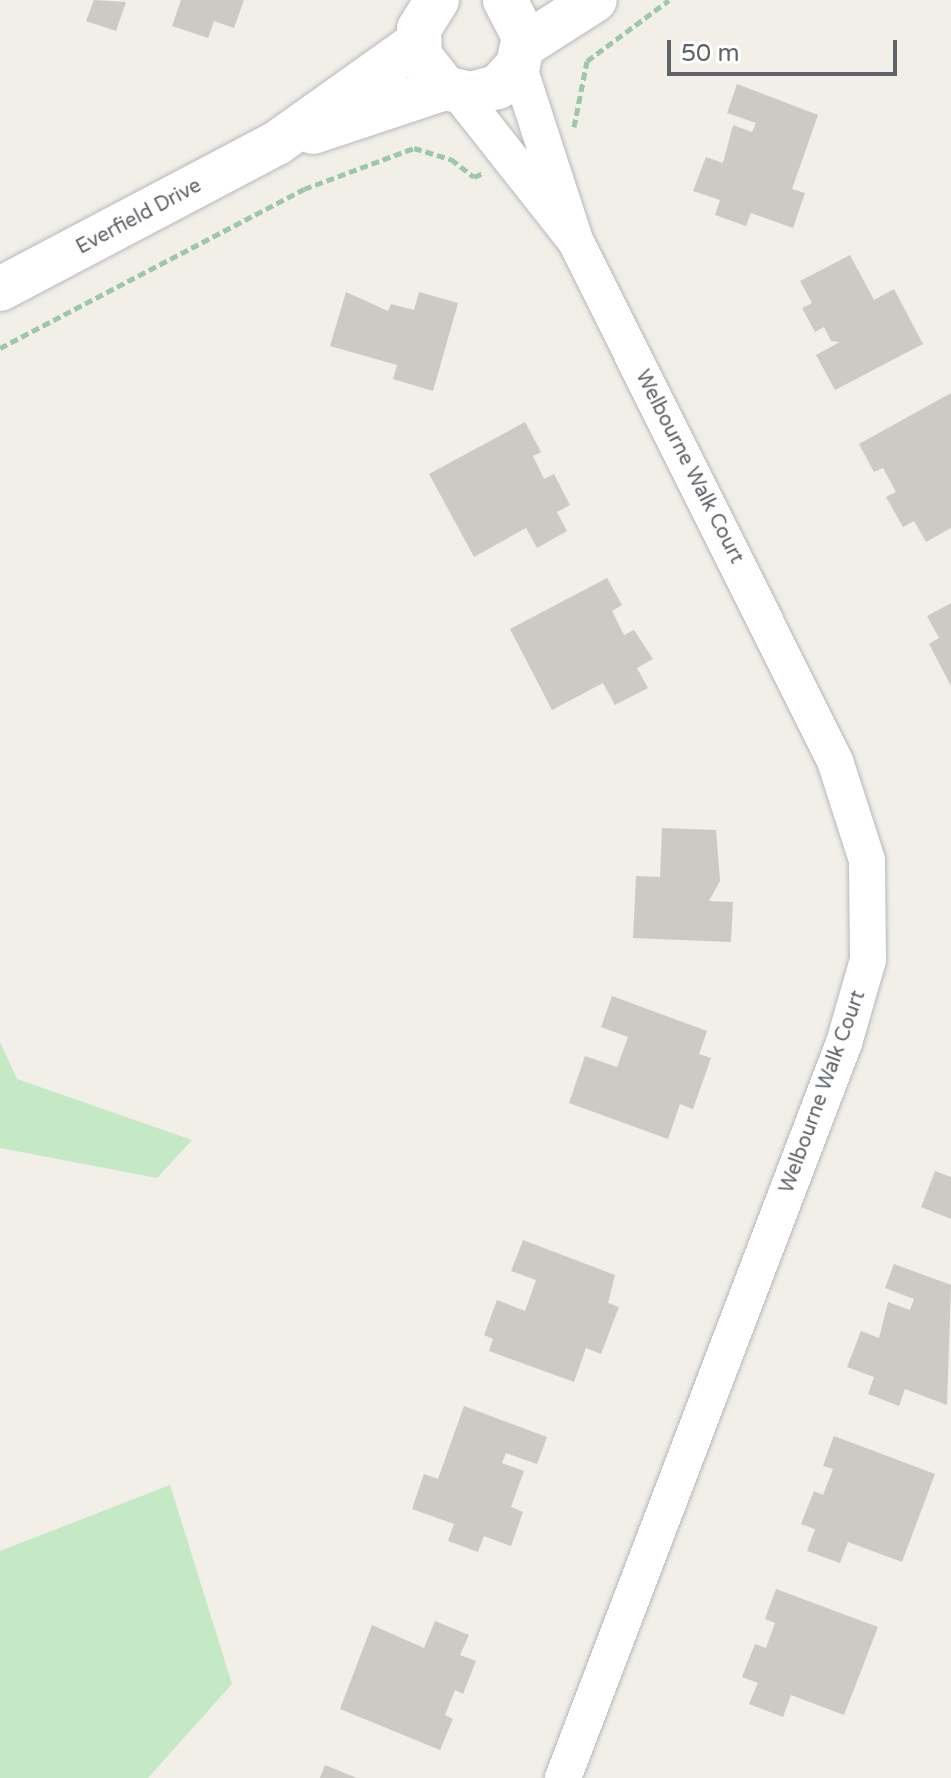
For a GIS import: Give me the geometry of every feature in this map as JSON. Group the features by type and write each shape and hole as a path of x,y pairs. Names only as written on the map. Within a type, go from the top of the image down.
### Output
{"street":[{"path":"505,0 521,22 521,56"},
{"path":"521,56 595,0"},
{"path":"424,15 425,69 451,90"},
{"name":"Everfield Drive","path":"277,143 424,15"},
{"name":"Everfield Drive","path":"0,289 277,143 451,90 498,87 521,56"},
{"name":"Welbourne Walk Court","path":"521,56 528,152"},
{"name":"Welbourne Walk Court","path":"451,90 528,152 835,761 867,860 868,960 844,1043 563,1778"}],"path":[{"path":"0,348 304,189 414,148 451,159 474,177 528,152 575,126 577,88 587,61 669,0"}],"green space":[{"path":"0,1042 17,1079 192,1140 157,1178 0,1148"},
{"path":"170,1485 232,1684 148,1778 0,1778 0,1551"}],"building":[{"path":"94,0 126,2 116,31 86,21"},
{"path":"181,0 244,0 234,28 214,21 208,38 172,26"},
{"path":"737,84 818,115 792,189 805,193 793,228 751,213 746,226 715,215 720,200 693,191 706,157 723,163 733,125 752,132 756,123 727,113"},
{"path":"850,255 874,300 894,289 923,344 835,390 816,355 840,342 831,341 824,327 815,332 802,308 812,303 800,281"},
{"path":"346,292 388,311 391,304 414,310 419,292 458,303 433,391 393,379 397,365 330,346"},
{"path":"951,393 951,528 926,542 914,521 903,527 886,497 896,492 883,468 874,472 859,444"},
{"path":"525,422 541,452 533,456 544,479 554,474 570,505 557,512 567,531 537,548 526,528 474,557 429,474"},
{"path":"607,578 622,605 612,611 624,635 634,630 653,659 637,668 648,688 615,705 603,683 552,710 510,629"},
{"path":"951,603 951,686 929,644 939,638 927,616"},
{"path":"662,828 716,830 720,881 709,901 733,902 731,942 633,938 636,876 660,877"},
{"path":"612,996 707,1031 699,1054 711,1058 693,1109 680,1104 668,1139 569,1103 585,1056 617,1067 628,1037 601,1027"},
{"path":"935,1171 951,1177 951,1219 921,1207"},
{"path":"523,1240 615,1275 608,1303 619,1307 601,1354 586,1348 574,1382 489,1351 493,1339 484,1335 497,1300 525,1311 536,1280 511,1271"},
{"path":"894,1264 951,1285 947,1405 905,1389 899,1406 868,1394 874,1377 847,1367 861,1331 879,1338 888,1302 910,1310 914,1299 885,1288"},
{"path":"464,1406 547,1437 537,1464 506,1453 502,1463 524,1471 511,1507 523,1512 511,1546 484,1536 478,1552 448,1541 454,1524 412,1509 424,1474 438,1479"},
{"path":"834,1436 935,1474 902,1562 848,1542 840,1563 807,1551 815,1529 801,1524 814,1491 823,1495 833,1469 823,1466"},
{"path":"776,1589 878,1627 844,1715 791,1695 783,1717 749,1704 758,1683 742,1677 755,1644 766,1648 775,1623 765,1619"},
{"path":"435,1621 469,1635 460,1655 476,1661 463,1694 455,1690 445,1715 453,1719 440,1750 340,1709 372,1625 424,1648"},
{"path":"325,1765 357,1778 320,1778"}]}
